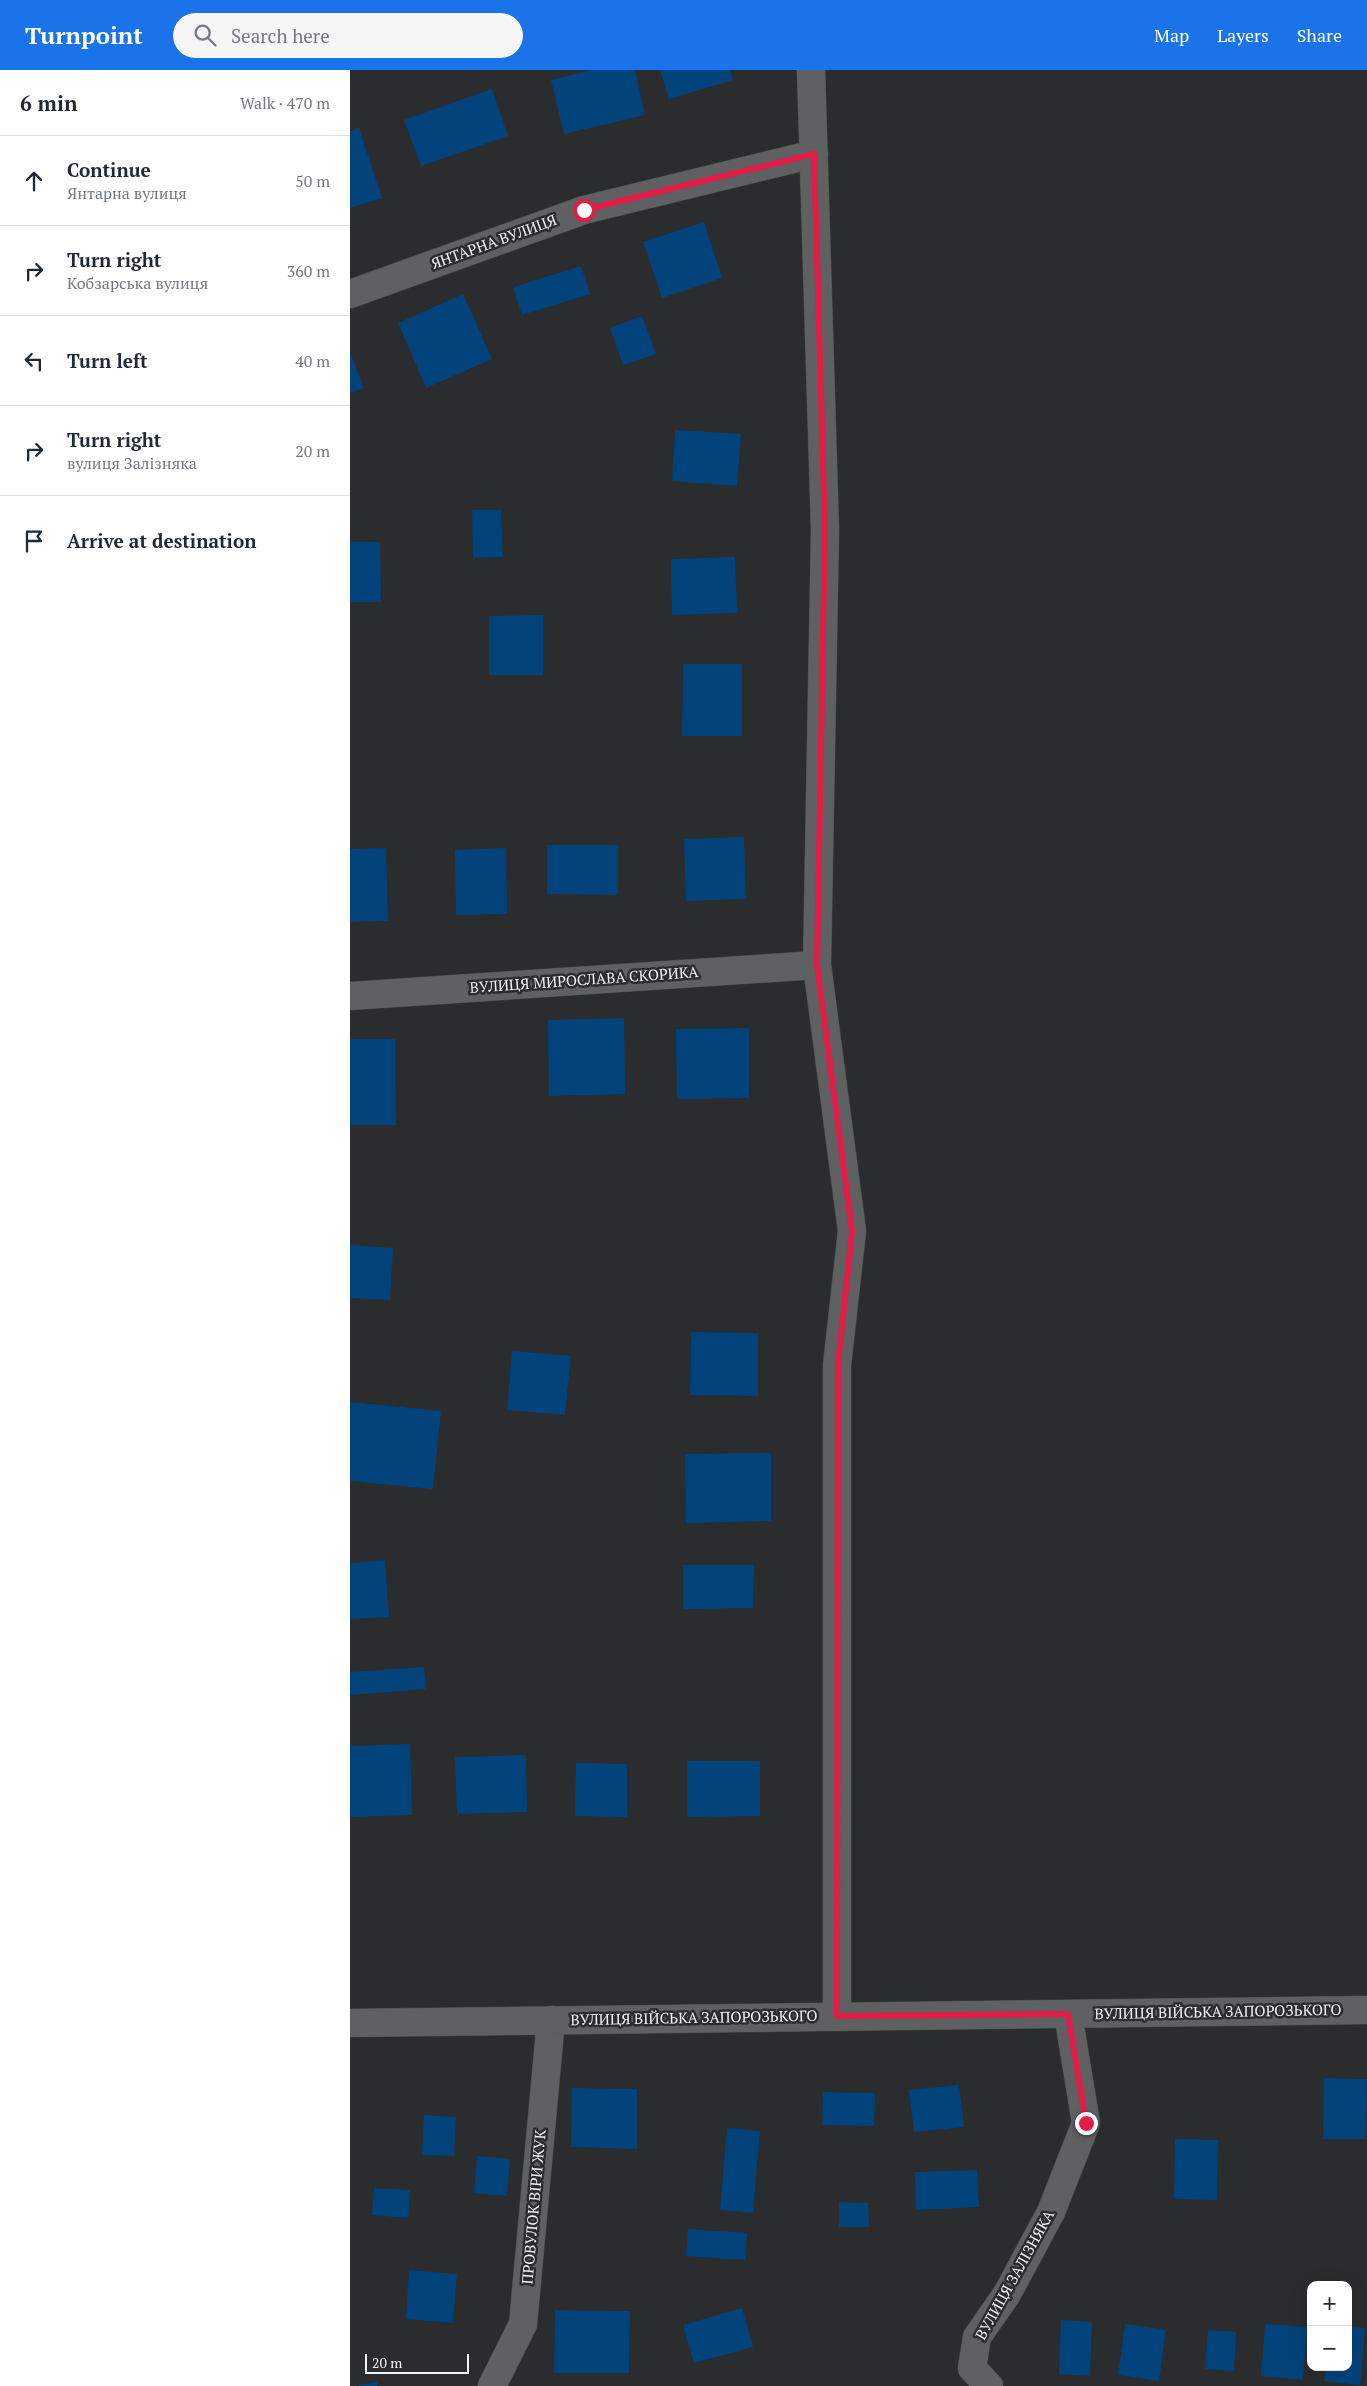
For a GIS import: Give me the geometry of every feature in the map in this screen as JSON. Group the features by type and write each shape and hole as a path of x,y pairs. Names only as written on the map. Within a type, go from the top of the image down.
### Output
{"street":[{"path":"810,70 825,530 817,965 852,1231 838,1365 837,2016"},
{"name":"ЯНТАРНА ВУЛИЦЯ","path":"350,294 584,210 814,154"},
{"name":"ВУЛИЦЯ МИРОСЛАВА СКОРИКА","path":"350,996 817,965"},
{"name":"ВУЛИЦЯ ВІЙСЬКА ЗАПОРОЗЬКОГО","path":"350,2023 1367,2010"},
{"name":"ВУЛИЦЯ ЗАЛІЗНЯКА","path":"989,2386 972,2368 977,2337 1007,2294 1051,2212 1086,2123 1068,2014"},
{"name":"ПРОВУЛОК ВІРИ ЖУК","path":"492,2386 523,2324 551,2020"}],"building":[{"path":"591,70 635,70 645,115 564,134 551,80"},
{"path":"660,70 730,70 733,80 669,99"},
{"path":"492,89 508,136 421,166 404,120"},
{"path":"359,128 382,198 350,208 350,131"},
{"path":"704,222 722,278 662,298 643,242"},
{"path":"581,266 590,294 522,315 513,287"},
{"path":"463,294 492,359 426,388 398,323"},
{"path":"642,316 656,354 623,365 610,328"},
{"path":"350,352 364,388 350,393"},
{"path":"675,430 741,434 737,486 672,481"},
{"path":"472,510 501,510 503,557 473,558"},
{"path":"350,542 380,542 381,602 350,602"},
{"path":"735,557 737,613 672,615 671,559"},
{"path":"543,615 543,675 489,675 489,616"},
{"path":"683,664 742,664 742,736 682,736"},
{"path":"744,837 746,899 686,901 684,839"},
{"path":"547,845 618,845 618,895 547,894"},
{"path":"386,848 388,921 350,922 350,849"},
{"path":"506,848 507,914 456,915 455,850"},
{"path":"624,1018 625,1094 549,1096 548,1020"},
{"path":"749,1028 749,1098 677,1099 676,1029"},
{"path":"350,1039 395,1039 396,1125 350,1125"},
{"path":"350,1245 393,1248 390,1300 350,1298"},
{"path":"691,1332 758,1333 758,1396 690,1395"},
{"path":"512,1351 571,1356 565,1415 507,1410"},
{"path":"350,1402 441,1411 433,1489 350,1481"},
{"path":"771,1453 771,1521 686,1523 685,1454"},
{"path":"385,1560 389,1617 350,1619 350,1563"},
{"path":"683,1565 754,1565 753,1608 683,1609"},
{"path":"424,1667 426,1689 350,1695 350,1672"},
{"path":"410,1744 412,1815 350,1817 350,1746"},
{"path":"526,1755 527,1812 457,1814 455,1757"},
{"path":"687,1761 760,1761 760,1816 687,1817"},
{"path":"576,1763 627,1764 627,1817 575,1816"},
{"path":"1324,2078 1367,2079 1366,2139 1323,2139"},
{"path":"959,2085 964,2127 914,2132 909,2090"},
{"path":"572,2088 637,2089 637,2149 571,2147"},
{"path":"823,2092 875,2093 874,2126 822,2125"},
{"path":"424,2115 456,2117 454,2156 422,2155"},
{"path":"727,2128 760,2131 753,2213 720,2210"},
{"path":"1175,2139 1218,2140 1217,2200 1174,2199"},
{"path":"477,2156 510,2159 507,2196 474,2193"},
{"path":"977,2170 979,2207 916,2210 915,2172"},
{"path":"374,2188 410,2190 408,2218 372,2215"},
{"path":"839,2202 868,2203 869,2227 839,2227"},
{"path":"688,2229 747,2233 745,2260 686,2256"},
{"path":"409,2270 457,2274 453,2323 406,2319"},
{"path":"742,2308 753,2347 694,2363 683,2325"},
{"path":"555,2310 630,2311 629,2373 554,2373"},
{"path":"1061,2320 1092,2322 1090,2376 1059,2374"},
{"path":"1125,2324 1166,2330 1159,2381 1118,2375"},
{"path":"1265,2324 1307,2327 1303,2380 1261,2376"},
{"path":"1352,2327 1365,2328 1360,2385 1324,2381 1325,2371 1352,2371"},
{"path":"1208,2330 1236,2332 1234,2371 1205,2369"},
{"path":"377,2382 377,2386 358,2385"}],"route":[{"path":"584,210 814,154 825,530 817,965 852,1231 838,1365 837,2016 1068,2014 1086,2123"}]}
